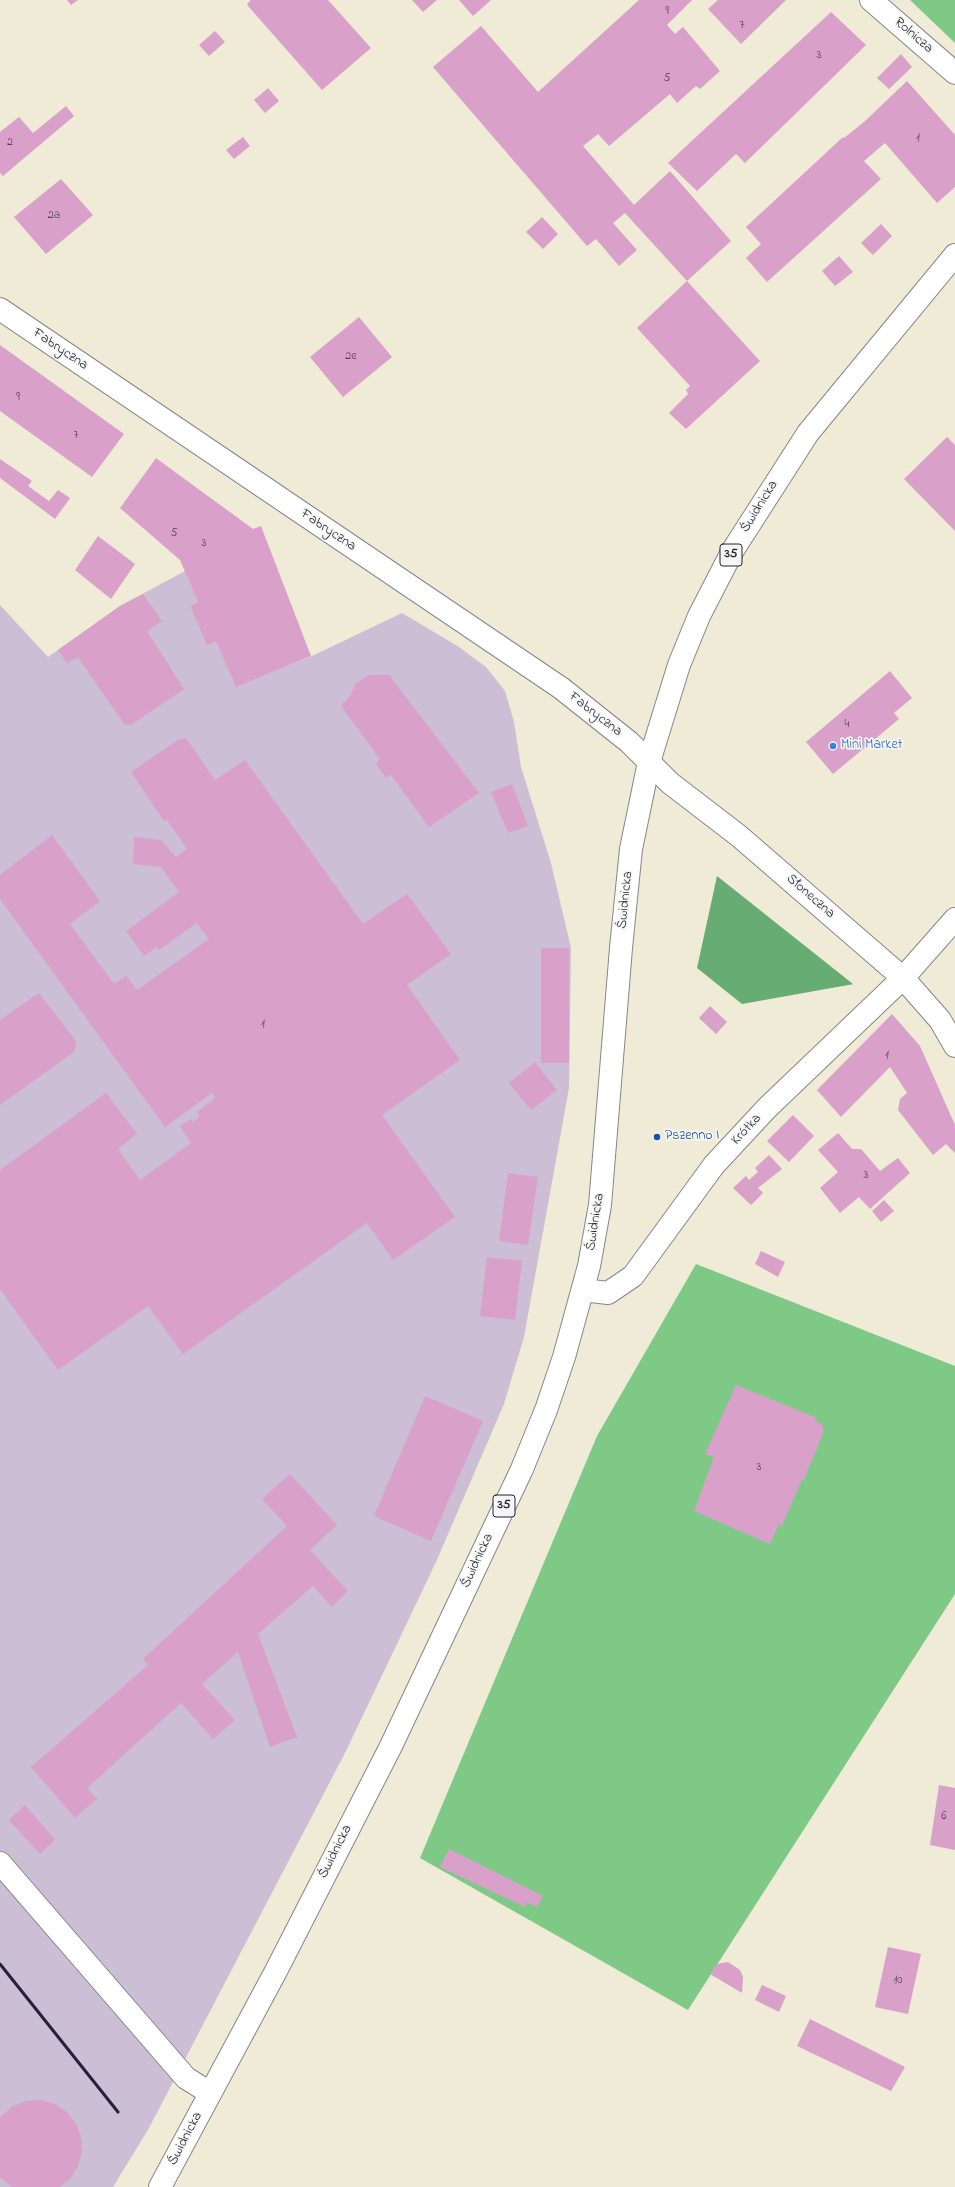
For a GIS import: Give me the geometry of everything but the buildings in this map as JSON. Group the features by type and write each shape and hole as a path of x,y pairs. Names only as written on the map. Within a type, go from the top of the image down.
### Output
{"main road":[{"name":"Rolnicza","path":"871,0 955,73"},
{"name":"Świdnicka","path":"160,2187 276,1970 391,1746 522,1469 562,1364 583,1290 600,1205 621,948 631,848 650,762 679,665 699,616 733,550 808,433 955,255"},
{"name":"Fabryczna","path":"0,309 561,688 629,742 650,762"},
{"name":"Słoneczna","path":"650,762 670,783 744,840 903,978 940,1020 955,1046"},
{"name":"Krótka","path":"583,1290 608,1293 633,1276 714,1165 767,1108 903,978 955,919"},
{"path":"0,1863 186,2078 210,2094"}],"shaded area":[{"path":"185,571 198,602 190,606 207,646 216,642 236,686 312,656 402,613 459,647 486,667 505,691 514,722 521,767 551,863 571,948 569,1088 524,1337 504,1404 436,1562 345,1753 149,2128 113,2187 0,2187 0,605 48,657 120,606"}],"green space":[{"path":"910,0 955,0 955,43"},
{"path":"717,876 854,984 742,1004 697,968"},
{"path":"696,1264 955,1366 955,1594 688,2010 420,1858 597,1436"}],"railway":[{"path":"0,1964 118,2112"}],"place":[{"name":"Mini Market","path":"833,746"},
{"name":"Pszenno I","path":"657,1137"}]}
